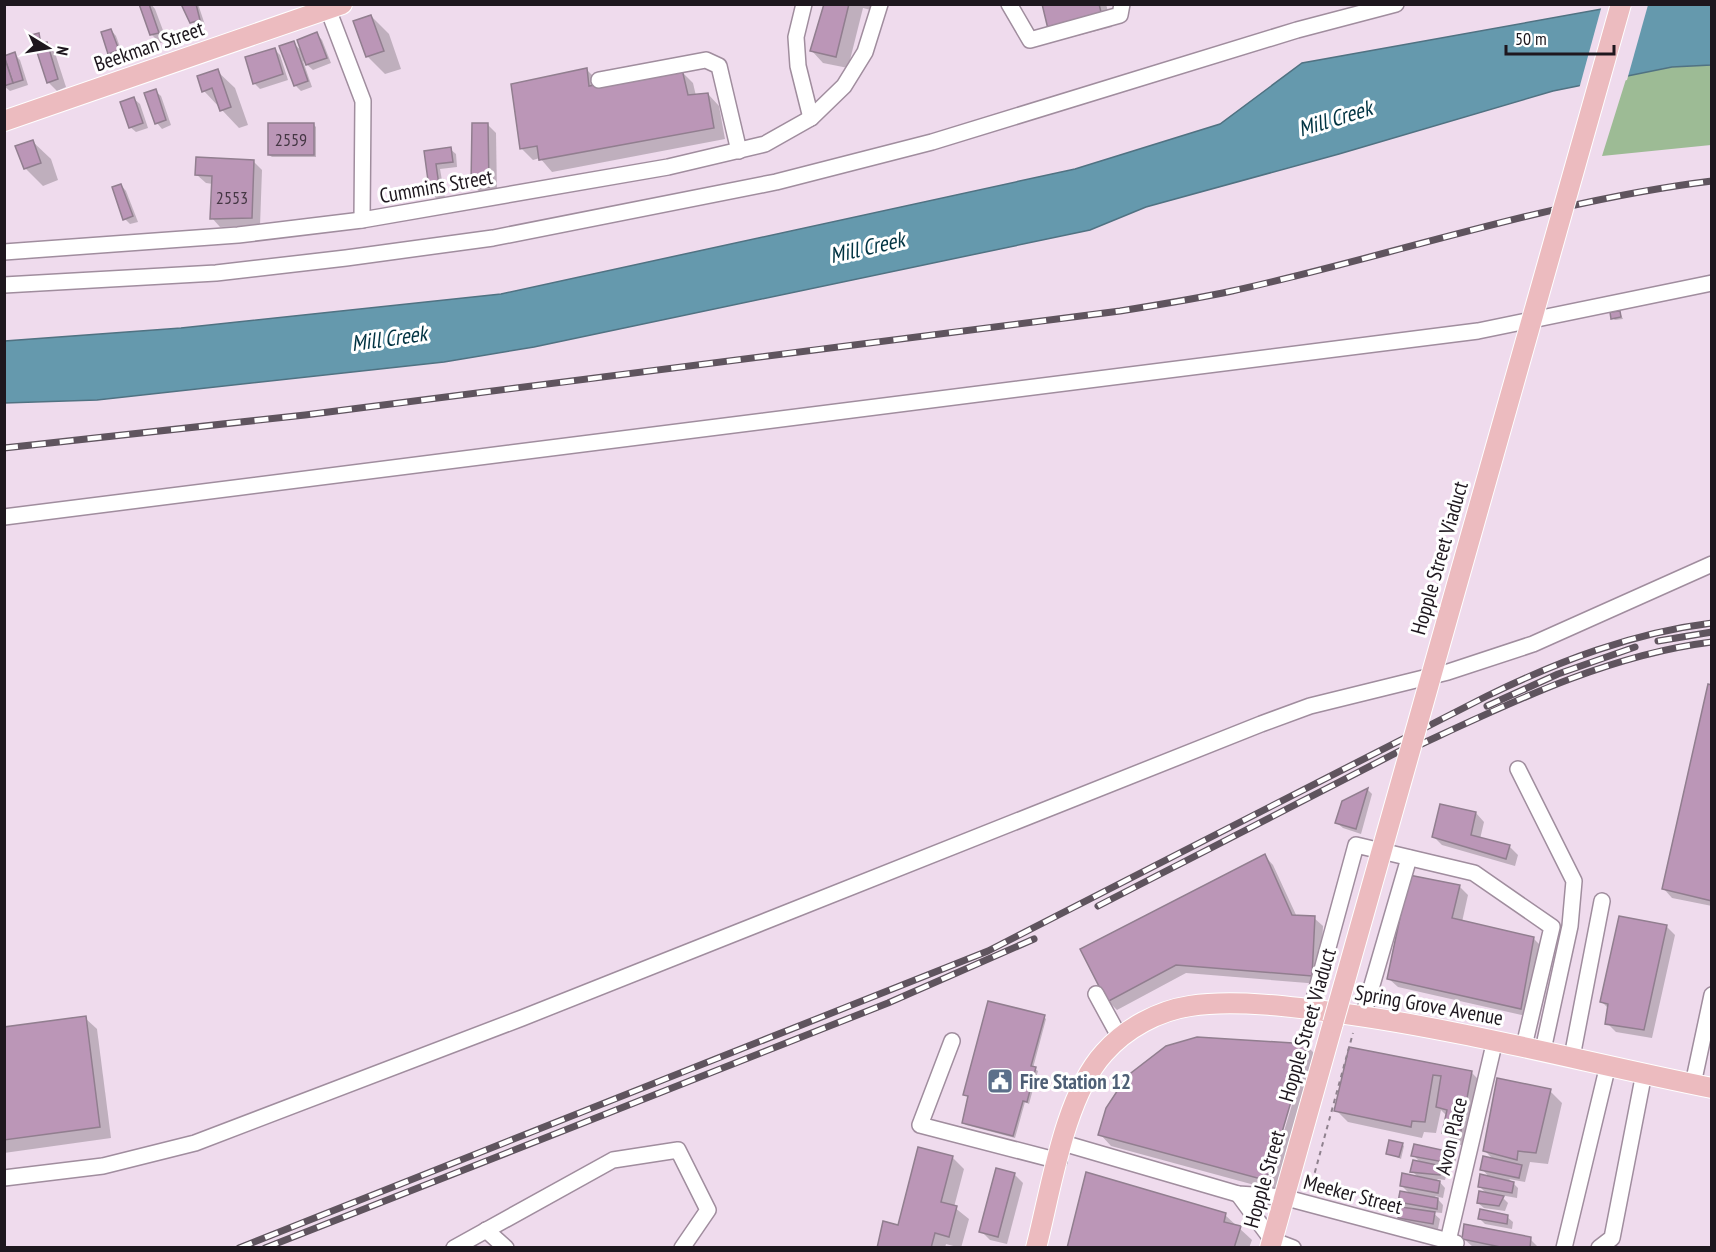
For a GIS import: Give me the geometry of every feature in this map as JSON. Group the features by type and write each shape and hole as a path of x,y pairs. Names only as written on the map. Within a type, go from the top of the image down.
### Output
{"main road":[{"name":"Hopple Street Viaduct","path":"1304,1124 1621,4"},
{"name":"Beekman Street","path":"4,121 332,6"},
{"name":"Spring Grove Avenue","path":"1036,1248 1076,1098 1088,1074 1104,1053 1120,1038 1152,1018 1190,1006 1221,1005 1311,1010 1360,1016 1496,1040 1702,1086"},
{"name":"Hopple Street","path":"1271,1244 1282,1197 1304,1124"}],"street":[{"path":"804,4 796,37 797,57 804,98 811,118"},
{"name":"Cummins Street","path":"4,252 238,235 362,220 668,167 739,151 789,133 811,118 848,80 865,52 880,4"},
{"path":"1009,4 1030,40 1120,15 1122,4"},
{"path":"4,285 216,273 346,258 493,238 776,182 932,142 1298,30 1396,4"},
{"path":"332,6 363,101 362,220"},
{"path":"599,80 706,60 714,62 719,66 739,151"},
{"path":"4,517 1478,331 1712,283"},
{"path":"4,1178 103,1166 195,1143 522,1018 1262,724 1310,706 1448,672 1533,644 1712,564"},
{"path":"1518,769 1574,881 1570,926 1534,1048"},
{"path":"1311,1010 1356,845 1474,873 1552,927 1534,1048"},
{"path":"1360,1016 1409,858"},
{"path":"1572,1057 1602,901"},
{"path":"1096,994 1120,1038"},
{"path":"1702,1086 1712,995"},
{"name":"Avon Place","path":"1452,1242 1496,1040"},
{"name":"Meeker Street","path":"952,1041 920,1125 1061,1152 1238,1194 1282,1197 1452,1242"},
{"path":"1564,1248 1608,1065"},
{"path":"1599,1248 1612,1238 1644,1073"},
{"path":"455,1247 613,1160 678,1150 708,1210 682,1248"},
{"path":"1238,1194 1271,1244 1293,1248"},
{"path":"486,1230 506,1248"}],"path":[{"path":"1312,1185 1360,1016"}],"green space":[{"path":"1711,65 1711,145 1602,156 1627,76 1672,67"}],"water":[{"name":"Mill Creek","path":"1624,5 1711,5 1711,65 1672,67 1553,91 1339,154 1146,207 1090,230 534,347 444,362 97,400 5,403 5,341 181,328 501,294 1075,169 1220,124 1302,63"}],"pier":[{"path":"1602,5 1648,5 1627,80 1579,89"}],"building":[{"path":"139,4 149,4 159,33 150,35"},
{"path":"181,4 196,4 200,20 190,23"},
{"path":"824,4 849,4 836,57 810,51"},
{"path":"1042,4 1099,4 1102,16 1048,29"},
{"path":"371,15 384,51 366,57 353,21"},
{"path":"111,29 119,50 108,54 101,32"},
{"path":"317,32 327,58 306,65 297,40"},
{"path":"39,33 40,39 33,41 31,35"},
{"path":"294,41 308,81 294,86 279,46"},
{"path":"47,42 58,79 47,83 35,46"},
{"path":"275,48 283,74 253,84 245,57"},
{"path":"15,52 23,80 13,83 4,56"},
{"path":"4,56 13,83 4,86"},
{"path":"587,68 589,86 682,69 688,95 708,93 714,128 539,160 537,146 520,149 511,84"},
{"path":"218,69 231,107 220,111 212,88 202,92 197,76"},
{"path":"156,89 166,120 155,124 144,93"},
{"path":"134,97 143,123 129,128 120,102"},
{"path":"268,123 314,123 314,155 268,155"},
{"path":"472,123 488,123 489,187 471,185"},
{"path":"33,140 41,163 24,169 15,146"},
{"path":"451,147 453,162 436,164 440,193 430,195 424,151"},
{"path":"196,157 254,160 252,218 210,219 212,176 195,175"},
{"path":"121,184 133,216 123,220 112,187"},
{"path":"1620,311 1621,317 1611,319 1610,312"},
{"path":"1708,684 1712,685 1712,901 1662,889"},
{"path":"1368,788 1356,829 1335,823 1342,801"},
{"path":"1440,804 1476,812 1471,835 1510,845 1506,859 1432,837"},
{"path":"1265,854 1292,915 1315,916 1312,976 1176,965 1107,1002 1080,949"},
{"path":"1409,875 1460,885 1452,918 1534,937 1521,1009 1387,979"},
{"path":"1619,916 1667,925 1644,1030 1605,1024 1608,1004 1600,1002"},
{"name":"Fire Station 12","path":"988,1001 1045,1015 1031,1066 1036,1067 1027,1102 1023,1101 1013,1136 962,1123 968,1096 963,1095"},
{"path":"86,1016 100,1127 4,1140 4,1027"},
{"path":"1197,1037 1308,1044 1270,1173 1261,1179 1098,1135 1106,1108 1127,1076 1166,1046"},
{"path":"1349,1047 1472,1071 1460,1136 1442,1133 1447,1110 1436,1107 1441,1076 1433,1075 1425,1122 1412,1121 1411,1127 1334,1111"},
{"path":"1497,1078 1551,1089 1536,1153 1518,1151 1517,1160 1483,1151"},
{"path":"1389,1140 1403,1143 1399,1157 1386,1154"},
{"path":"1414,1144 1451,1152 1449,1163 1411,1156"},
{"path":"918,1147 953,1156 941,1202 957,1206 949,1237 935,1233 931,1248 877,1248 883,1221 898,1225"},
{"path":"1483,1156 1522,1165 1519,1178 1480,1170"},
{"path":"1413,1160 1442,1166 1440,1175 1410,1172"},
{"path":"996,1168 1015,1173 998,1237 979,1232"},
{"path":"1086,1172 1226,1213 1224,1222 1241,1226 1234,1248 1067,1248"},
{"path":"1402,1173 1440,1181 1438,1193 1400,1186"},
{"path":"1480,1174 1514,1182 1512,1193 1478,1187"},
{"path":"1400,1191 1438,1198 1437,1209 1398,1202"},
{"path":"1479,1191 1504,1196 1499,1206 1477,1203"},
{"path":"1401,1207 1435,1212 1433,1224 1398,1218"},
{"path":"1480,1209 1508,1215 1507,1224 1478,1219"},
{"path":"1464,1224 1531,1237 1530,1248 1505,1248 1462,1239"}],"railway":[{"path":"4,448 305,415 1120,311 1232,291 1292,277 1530,215 1651,190 1712,181"},
{"path":"239,1248 988,951 1487,696 1541,671 1625,641 1712,623"},
{"path":"1658,641 1712,632"},
{"path":"1415,747 1523,698 1597,669 1673,648 1712,642"},
{"path":"1487,706 1558,674 1635,647"},
{"path":"1098,906 1421,740"},
{"path":"265,1248 888,1003 1034,939"}],"place":[{"name":"Fire Station 12","path":"1000,1081"}]}
